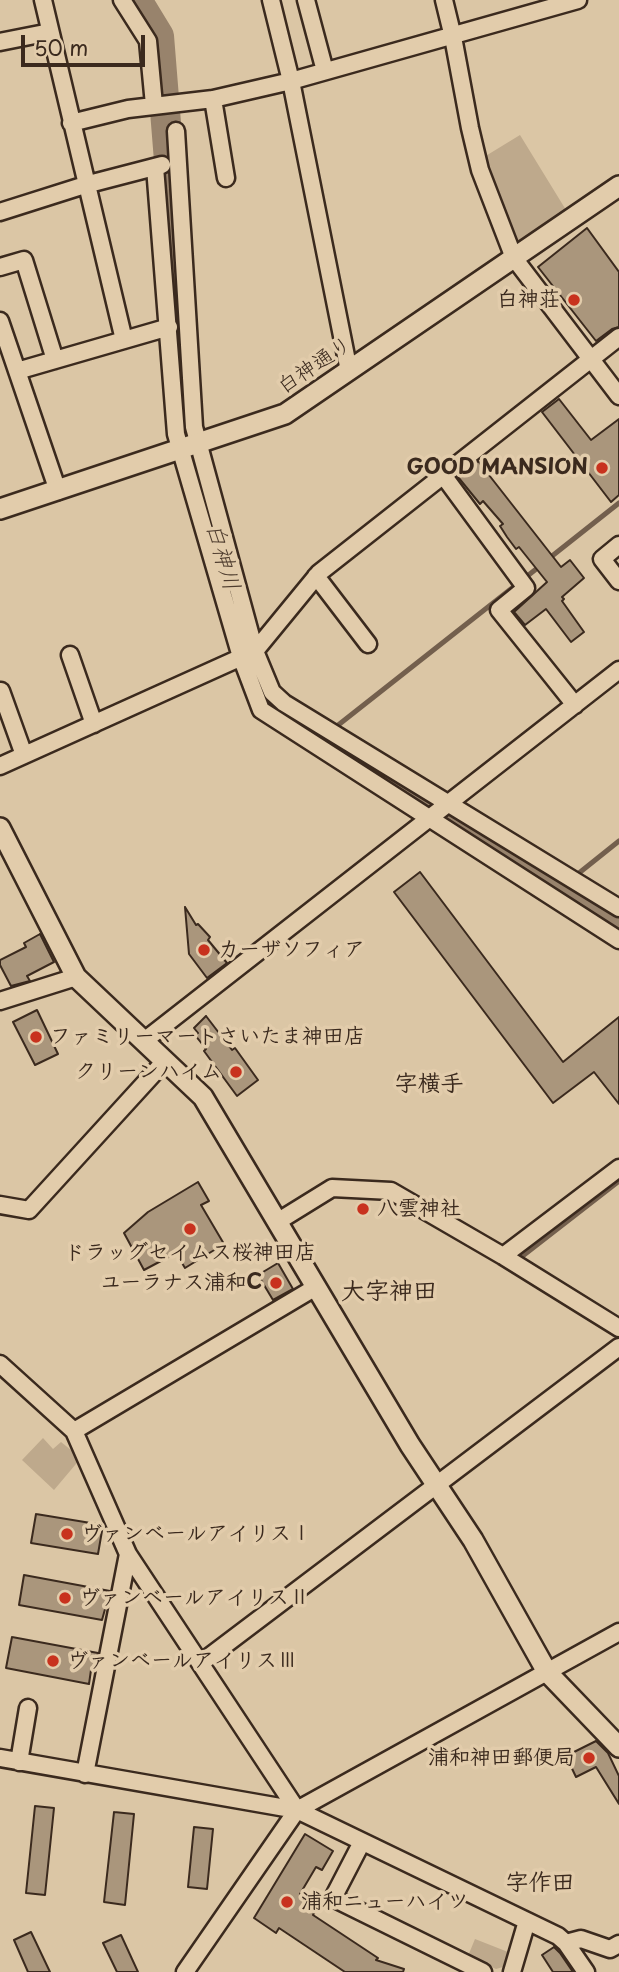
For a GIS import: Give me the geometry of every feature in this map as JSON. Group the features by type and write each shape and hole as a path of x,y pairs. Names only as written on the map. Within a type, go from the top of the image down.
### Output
{"street":[{"path":"43,0 124,340"},
{"path":"122,0 148,41 161,105"},
{"path":"271,0 291,82 349,371"},
{"path":"306,0 325,71"},
{"path":"444,0 480,170 513,258 619,396"},
{"path":"71,123 128,109 213,99 291,82 578,0"},
{"path":"0,42 50,32"},
{"path":"213,99 226,178"},
{"path":"176,131 167,164 169,327 176,434 190,447"},
{"path":"1,208 167,164"},
{"path":"167,164 194,427 190,447 261,710 619,940"},
{"name":"白神通り","path":"0,509 285,414 619,187"},
{"path":"0,267 24,260 55,360"},
{"path":"0,321 58,491"},
{"path":"17,371 169,327"},
{"path":"0,766 248,654 316,576 619,337"},
{"path":"443,475 526,588 499,610 575,705"},
{"path":"619,545 602,559 619,581"},
{"path":"316,576 368,643"},
{"path":"248,654 272,692 284,704 619,908"},
{"path":"70,655 94,724"},
{"path":"144,1041 619,670"},
{"path":"1,691 24,755"},
{"path":"0,828 76,977 203,1097 436,1485 473,1540 547,1672 619,1747"},
{"path":"0,1001 76,977"},
{"path":"0,1205 29,1210 165,1061"},
{"path":"503,1255 619,1168"},
{"path":"277,1222 332,1188 391,1191 503,1255 619,1328"},
{"path":"74,1431 316,1287"},
{"path":"201,1663 619,1347"},
{"path":"0,1364 74,1431 128,1554 297,1810"},
{"path":"85,1774 128,1554"},
{"path":"184,1972 297,1810 619,1632"},
{"path":"19,1762 28,1708"},
{"path":"0,1758 297,1810 558,1936 586,1972"},
{"path":"362,1842 333,1898 483,1972"},
{"path":"512,1972 527,1921"},
{"path":"566,1943 581,1939 610,1949 619,1944"}],"shaded area":[{"path":"520,135 566,210 519,243 514,240 484,157"},
{"path":"43,1438 53,1449 61,1442 81,1458 54,1490 22,1460"},
{"path":"475,1939 508,1952 503,1967 496,1969 468,1956"}],"building":[{"path":"587,228 619,272 619,327 596,341 538,267"},
{"name":"GOOD MANSION","path":"559,399 591,440 619,419 619,495 611,502 542,412"},
{"path":"478,461 561,567 570,560 584,578 562,597 562,601 584,632 571,642 546,609 525,625 514,612 547,582 519,547 516,549 500,526 503,524 483,501 480,504 458,477"},
{"path":"420,872 563,1062 619,1017 619,1104 594,1072 553,1103 394,892"},
{"name":"カーザソフィア","path":"185,907 227,963 207,978 189,954"},
{"path":"40,934 54,962 27,976 30,981 11,986 0,960 26,947 24,943"},
{"path":"37,1010 58,1054 35,1065 13,1022"},
{"path":"206,1016 232,1050 235,1048 258,1080 237,1096 195,1035 198,1033 194,1028"},
{"path":"198,1182 209,1201 201,1205 224,1244 185,1268 176,1253 144,1270 124,1233 148,1212"},
{"name":"ユーラナス浦和C","path":"278,1263 293,1289 273,1300 258,1275"},
{"name":"ヴァンベールアイリスⅠ","path":"36,1514 103,1525 98,1554 31,1543"},
{"name":"ヴァンベールアイリスⅡ","path":"24,1575 110,1591 102,1620 19,1605"},
{"name":"ヴァンベールアイリスⅢ","path":"12,1637 98,1653 89,1684 6,1668"},
{"path":"596,1741 608,1753 619,1776 619,1804 596,1767 576,1777 566,1756"},
{"path":"35,1806 54,1808 45,1895 26,1893"},
{"path":"114,1812 134,1814 125,1905 104,1902"},
{"path":"194,1827 213,1829 207,1889 188,1887"},
{"name":"浦和ニューハイツ","path":"305,1834 333,1851 322,1870 316,1867 300,1894 318,1906 313,1915 378,1958 376,1960 404,1969 403,1972 345,1972 279,1928 276,1933 254,1918"},
{"path":"31,1932 50,1972 28,1972 14,1940"},
{"path":"121,1935 138,1972 117,1972 103,1943"},
{"path":"554,1947 573,1972 553,1972 542,1955"}],"waterway":[{"name":"白神川","path":"137,0 159,36 170,173 183,420 227,583"},
{"path":"547,560 619,503"},
{"path":"323,737 540,566"},
{"name":"白神川","path":"241,630 259,684 273,707 384,775 619,927"},
{"path":"559,889 619,841"},
{"path":"520,1258 619,1181"}],"place":[{"name":"白神荘","path":"574,300"},
{"name":"GOOD MANSION","path":"602,468"},
{"name":"カーザソフィア","path":"204,950"},
{"name":"ファミリーマートさいたま神田店","path":"36,1037"},
{"name":"クリーンハイム","path":"236,1072"},
{"name":"八雲神社","path":"363,1209"},
{"name":"ドラッグセイムス桜神田店","path":"190,1229"},
{"name":"ユーラナス浦和C","path":"276,1283"},
{"name":"ヴァンベールアイリスⅠ","path":"67,1534"},
{"name":"ヴァンベールアイリスⅡ","path":"65,1598"},
{"name":"ヴァンベールアイリスⅢ","path":"53,1661"},
{"name":"浦和神田郵便局","path":"589,1758"},
{"name":"浦和ニューハイツ","path":"287,1902"}],"district":[{"name":"字横手","path":"429,1085"},
{"name":"大字神田","path":"389,1292"},
{"name":"字作田","path":"540,1884"}]}
